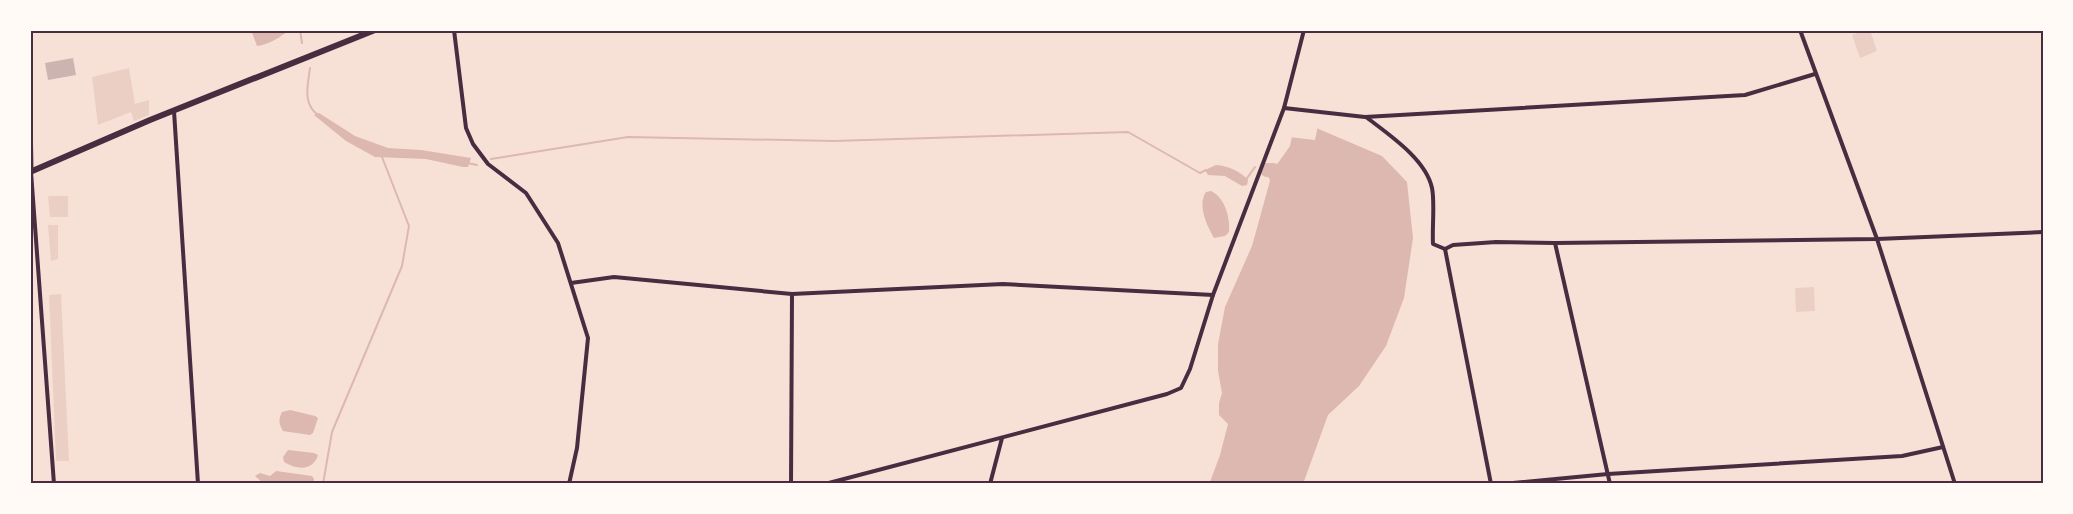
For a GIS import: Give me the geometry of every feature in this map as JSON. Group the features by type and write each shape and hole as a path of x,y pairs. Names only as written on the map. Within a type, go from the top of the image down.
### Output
{"main road":[{"path":"31,171 174,110 375,30"}],"street":[{"path":"454,30 466,128 473,144 488,164 526,193 558,243 588,338 577,448 568,484"},
{"path":"825,484 1167,394 1181,388 1190,369 1213,296 1284,108 1304,30"},
{"path":"1800,30 1877,239 1955,484"},
{"path":"1284,108 1365,117 1745,95 1815,74"},
{"path":"174,110 198,484"},
{"path":"30,114 31,171 54,484"},
{"path":"1365,117 1396,141 1423,168 1432,188 1433,244 1445,249 1453,245 1497,242 1877,239 2043,232"},
{"path":"1555,243 1610,484"},
{"path":"1445,249 1491,484"},
{"path":"571,283 614,277 792,294 1003,284 1213,296"},
{"path":"791,484 792,294"},
{"path":"990,484 1002,438"},
{"path":"1502,484 1608,474 1902,456 1943,447"}],"shaded area":[{"path":"251,30 289,30 266,44 257,46"},
{"path":"1870,30 1877,51 1860,58 1852,35"},
{"path":"129,68 135,104 149,100 149,115 134,121 131,112 98,125 92,77"},
{"path":"319,113 355,136 388,148 421,150 471,158 468,167 463,167 426,159 375,157 346,141 314,115"},
{"path":"1294,126 1302,134 1314,127 1382,156 1407,182 1413,238 1404,298 1386,346 1359,386 1328,415 1303,484 1207,484 1210,482 1220,455 1228,424 1219,415 1222,393 1218,371 1218,344 1225,307 1252,246 1273,170 1290,146"},
{"path":"1216,165 1241,174 1248,180 1247,185 1242,186 1225,176 1208,175 1205,170"},
{"path":"1211,191 1220,198 1229,220 1229,232 1225,236 1214,238 1204,215 1203,197 1206,192"},
{"path":"48,196 68,196 68,217 50,217"},
{"path":"48,225 58,225 58,259 51,261"},
{"path":"1814,287 1815,311 1796,312 1795,288"},
{"path":"61,294 69,461 56,461 49,295"},
{"path":"290,410 318,418 313,433 310,435 283,431 280,422 282,412"},
{"path":"288,450 318,455 312,464 299,468 284,462 283,457"},
{"path":"276,471 312,476 313,484 264,484 255,476 260,473 270,476"}],"pier":[{"path":"1298,123 1303,130 1313,124 1318,125 1315,140 1289,137 1291,125"}],"building":[{"path":"73,58 76,75 48,80 45,63"}],"waterway":[{"path":"300,30 302,43"},
{"path":"310,68 308,99 318,115"},
{"path":"491,159 628,137 834,141 1128,132 1200,173 1206,170"},
{"path":"323,484 332,432 402,266 409,226 382,157"},
{"path":"467,163 477,165"},
{"path":"1245,181 1255,167"},
{"path":"1267,170 1273,170 1280,185"}]}
